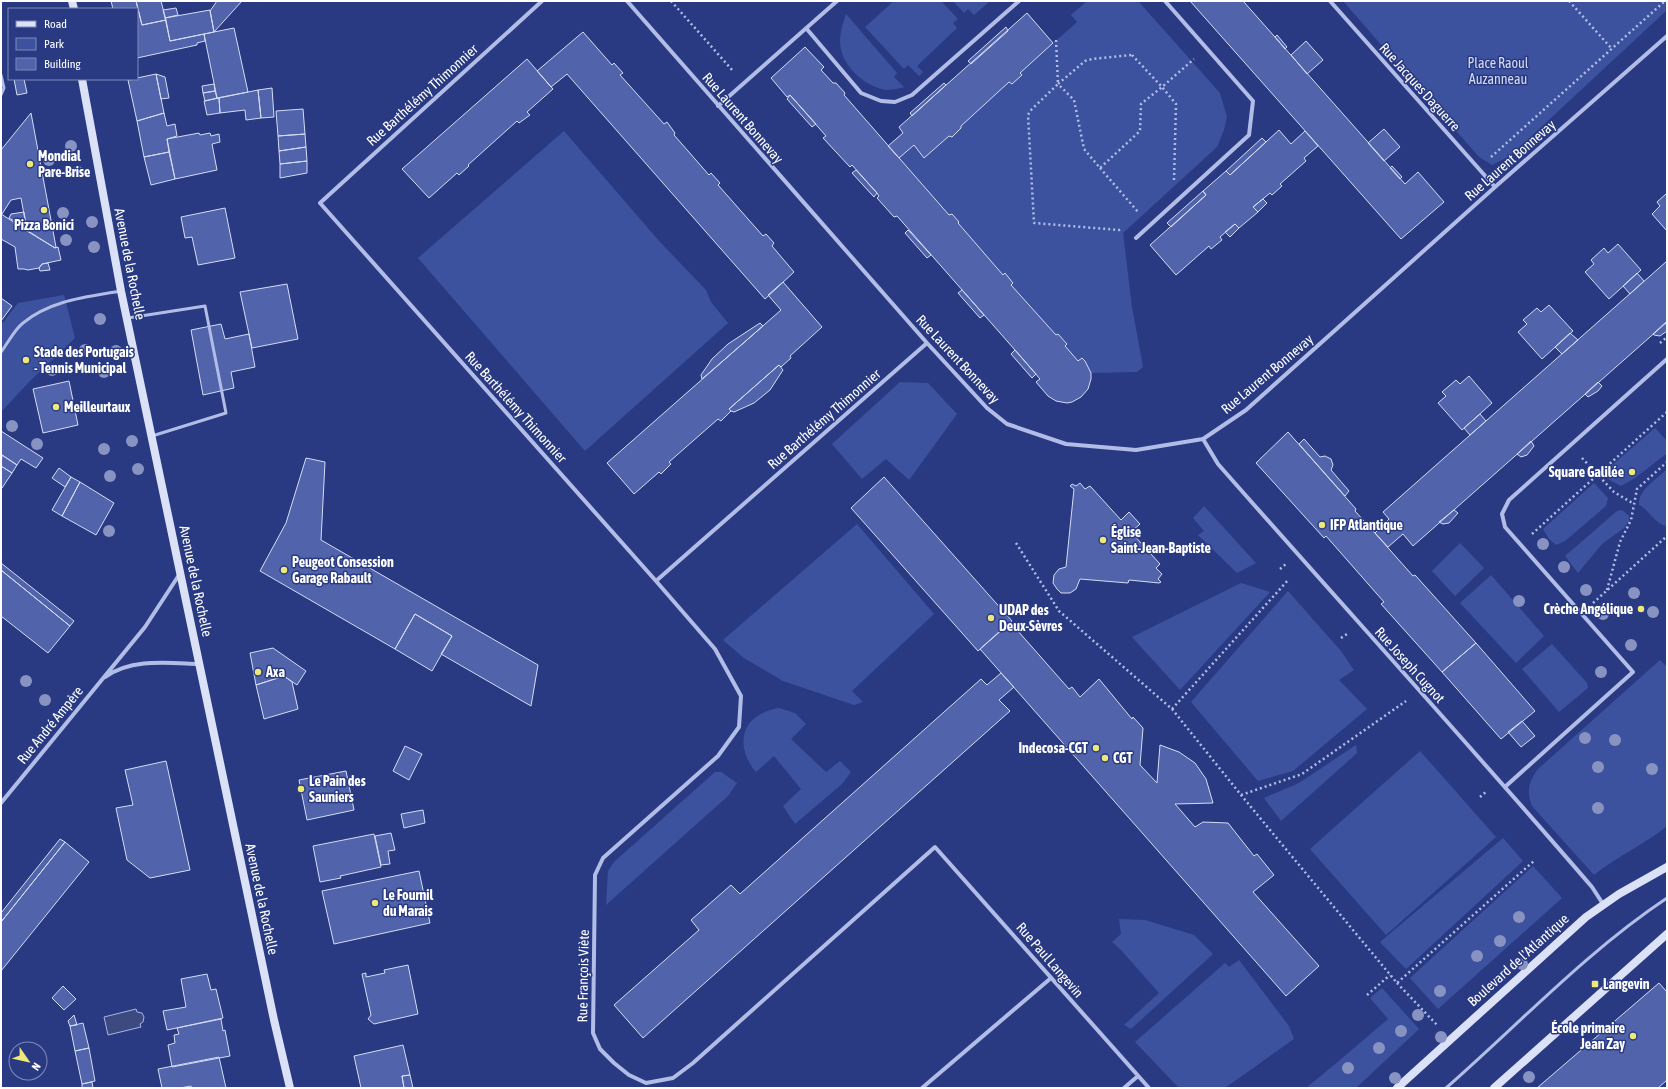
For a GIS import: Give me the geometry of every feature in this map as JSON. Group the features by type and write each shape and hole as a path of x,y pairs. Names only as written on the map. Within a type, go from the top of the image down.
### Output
{"main road":[{"name":"Avenue de la Rochelle","path":"82,80 121,291 272,1012 290,1088"},
{"name":"Boulevard de l'Atlantique","path":"1397,1088 1574,927 1603,904 1667,867"},
{"path":"1494,1088 1667,934"}],"street":[{"name":"Rue Barthélémy Thimonnier","path":"542,1 320,202 656,581 927,343"},
{"name":"Rue Laurent Bonnevay","path":"627,1 927,343 987,408 1007,424 1066,444 1136,450 1203,439 1246,410 1665,37"},
{"path":"718,106 837,1"},
{"path":"806,28 862,93 881,101 895,102 912,95 1019,1"},
{"path":"1136,238 1249,135 1253,101 1165,1"},
{"name":"Rue Jacques Daguerre","path":"1330,1 1495,187"},
{"path":"1665,37 1667,43"},
{"path":"1506,786 1633,672 1504,527 1502,514 1509,500 1667,359"},
{"name":"Rue Joseph Cugnot","path":"1203,439 1218,464 1418,690 1506,786 1592,887 1603,904"},
{"name":"Rue André Ampère","path":"1,803 100,680 145,627 180,572"},
{"name":"Rue François Viète","path":"656,581 715,650 741,696 739,726 718,756 603,858 595,875 593,1033 600,1049 614,1063 628,1075 646,1083 673,1078 693,1063 935,847"},
{"name":"Rue André Ampère","path":"100,680 115,670 131,665 152,663 199,664"},
{"name":"Rue Paul Langevin","path":"935,847 1149,1088"},
{"path":"922,1088 1051,978"},
{"path":"1124,1088 1138,1076"}],"lane":[{"path":"1,75 4,88 1,95"},
{"path":"1,352 22,323 49,307 70,300 121,291"},
{"path":"127,318 205,306 226,413 152,436"},
{"path":"1446,1088 1609,941 1637,918 1667,898"}],"path":[{"path":"671,1 734,72"},
{"path":"1569,1 1612,49"},
{"path":"1489,159 1665,1"},
{"path":"1056,40 1058,84 1074,100 1084,149 1150,225"},
{"path":"1100,168 1140,131 1141,104 1207,48"},
{"path":"1124,226 1119,230 1034,223 1028,115 1030,111 1058,84 1085,61 1132,55 1176,104 1173,204"},
{"path":"1134,217 1144,207"},
{"path":"1520,544 1667,412"},
{"path":"1580,456 1614,492 1634,504"},
{"path":"1607,590 1620,542 1631,520 1637,489 1667,462"},
{"path":"1581,614 1667,536"},
{"path":"1016,543 1059,611 1172,709 1390,975 1438,1026"},
{"path":"1172,709 1289,579"},
{"path":"1241,795 1302,774 1400,706 1418,690"},
{"path":"1397,983 1535,860"},
{"path":"1367,995 1390,975"}],"green space":[{"path":"894,1 941,1 958,19 953,23 957,28 917,66 923,72 919,76 908,65 904,69 865,27"},
{"path":"953,1 990,1 974,15 968,9 964,13"},
{"path":"1087,1 1138,1 1220,93 1227,117 1224,130 1217,147 1123,233 1132,307 1143,367 1137,372 1091,373 1085,361 1082,358 1078,361 1065,346 1067,343 1058,334 1056,335 1011,285 1013,283 1005,273 1003,275 952,214 949,215 899,158 914,145 924,158 949,136 952,137 961,128 961,126 1009,82 1012,84 1022,75 1020,73 1077,22 1071,15"},
{"name":"Place Raoul Auzanneau","path":"1343,1 1667,1 1667,10 1510,156 1492,165 1479,157"},
{"path":"846,14 897,73 894,77 904,87 888,90 878,88 862,79 849,66 841,50 840,41"},
{"path":"564,131 660,242 706,290 711,302 728,323 585,451 418,258"},
{"name":"Stade des Portugais - Tennis Municipal","path":"64,295 75,338 29,382 1,412 1,325 18,303"},
{"path":"900,382 928,383 957,414 909,480 886,459 862,479 832,444"},
{"path":"1655,428 1667,441 1666,454 1635,478 1621,486 1608,479 1604,472"},
{"path":"1667,469 1667,526 1659,523 1639,505 1642,494 1645,490"},
{"path":"1594,483 1608,498 1606,506 1565,541 1556,545 1549,539 1543,529"},
{"path":"1204,506 1256,563 1237,573 1198,535 1204,531 1193,518"},
{"path":"1622,510 1629,516 1629,521 1624,528 1602,544 1578,573 1565,556 1617,511"},
{"path":"857,524 934,614 852,691 863,702 854,705 783,681 744,658 723,640"},
{"path":"1460,543 1484,568 1455,596 1432,571"},
{"path":"1491,575 1544,636 1516,663 1460,603"},
{"path":"1241,583 1270,592 1180,690 1132,637"},
{"path":"1288,591 1341,651 1354,670 1339,680 1367,709 1293,771 1258,781 1191,702"},
{"path":"1552,644 1587,683 1588,688 1559,712 1522,669"},
{"path":"1660,660 1667,667 1667,826 1594,875 1532,806 1529,796 1529,786 1538,769"},
{"path":"779,708 795,713 806,724 791,739 826,772 840,761 851,772 842,784 795,824 783,806 801,789 774,756 756,772 749,762 744,745 745,733 750,723 765,712"},
{"path":"1356,745 1357,753 1281,821 1264,798 1299,783"},
{"path":"1420,751 1496,837 1386,935 1310,849"},
{"path":"715,772 721,772 737,783 728,796 606,905 608,871 614,862"},
{"path":"1503,838 1523,861 1406,969 1380,942"},
{"path":"1533,866 1562,898 1438,1009 1410,978"},
{"path":"1119,919 1145,920 1194,935 1213,954 1131,1029 1124,1025 1159,993 1112,942 1121,934"},
{"path":"1239,960 1289,1026 1294,1039 1225,1088 1179,1088 1135,1042 1225,963 1229,967"},
{"path":"1382,988 1419,1029 1356,1088 1306,1088 1388,1019 1370,998"}],"shaded area":[{"path":"136,1009 137,1012 142,1013 144,1017 143,1022 140,1024 141,1027 108,1035 104,1017"}],"building":[{"path":"111,1 136,1 138,8 113,8"},
{"path":"136,1 161,1 166,20 142,25"},
{"path":"217,1 242,1 214,32 210,11"},
{"path":"1190,1 1243,1 1405,184 1418,172 1444,202 1401,239"},
{"path":"176,8 178,15 165,18 163,10"},
{"path":"138,9 142,25 166,20 170,41 204,34 205,41 197,43 197,45 138,58"},
{"path":"210,10 214,32 170,41 165,18"},
{"path":"1027,13 1053,43 1020,73 1022,75 1012,84 1009,82 961,126 961,128 952,137 949,136 924,158 914,145 899,158 888,146 903,133 899,127"},
{"path":"1006,27 1008,31 971,64 968,61"},
{"path":"234,28 248,92 217,98 204,34"},
{"path":"583,32 612,65 614,63 623,73 620,75 664,124 667,122 675,133 674,135 709,175 711,173 720,183 718,185 763,236 766,234 774,243 772,246 794,272 765,299 567,74 551,87 537,71"},
{"path":"1277,35 1287,47 1285,49 1275,37"},
{"path":"1306,41 1323,60 1307,74 1291,55"},
{"path":"805,47 824,67 821,70 845,93 844,95 949,215 952,214 1003,275 1005,273 1013,283 1011,285 1056,335 1058,334 1067,344 1065,346 1078,361 1082,358 1085,361 1091,373 1091,379 1088,389 1081,397 1067,403 1056,401 1048,396 1036,382 1040,379 1015,350 897,216 894,217 877,198 879,196 877,193 852,165 850,167 823,138 826,136 790,95 787,97 771,78"},
{"path":"527,59 553,89 527,112 530,115 519,123 517,121 459,175 457,173 429,198 402,169"},
{"path":"156,74 165,77 169,98 161,99"},
{"path":"156,74 164,113 137,121 128,80 138,80 138,78"},
{"path":"14,80 24,80 27,93 17,95"},
{"path":"944,83 946,85 912,116 910,113"},
{"path":"214,84 215,91 203,93 202,86"},
{"path":"272,88 274,117 261,118 258,90"},
{"path":"258,90 261,118 246,120 245,110 220,113 219,98"},
{"path":"215,91 217,98 205,101 203,93"},
{"path":"790,95 816,124 812,127 787,99"},
{"path":"219,98 220,113 207,115 204,101"},
{"path":"303,109 305,134 278,136 276,111"},
{"path":"31,113 55,248 27,231 21,198 11,200 1,214 1,150"},
{"path":"164,113 167,126 175,124 177,136 167,139 169,152 144,157 137,121"},
{"path":"1384,129 1400,147 1384,161 1368,143"},
{"path":"1279,130 1291,144 1305,131 1318,146 1304,158 1306,161 1280,184 1282,186 1272,195 1270,193 1253,207 1258,212 1239,228 1235,224 1220,237 1222,240 1211,249 1209,246 1176,275 1150,245 1206,195 1203,191 1226,171 1230,175"},
{"path":"199,133 200,135 210,133 211,136 219,134 220,142 212,144 217,170 175,179 167,139"},
{"path":"305,134 306,147 279,151 278,136"},
{"path":"1262,138 1266,142 1230,175 1226,171"},
{"path":"306,147 307,161 280,164 279,151"},
{"path":"169,152 175,179 151,185 144,157"},
{"path":"307,161 307,173 280,178 280,164"},
{"path":"1392,166 1402,177 1400,179 1390,168"},
{"path":"856,170 877,193 874,197 852,173"},
{"path":"1203,191 1206,195 1171,227 1167,223"},
{"path":"1667,193 1667,231 1652,214 1660,206 1657,202"},
{"path":"1263,199 1267,203 1258,212 1253,207"},
{"path":"225,208 235,258 198,265 192,237 185,238 181,217"},
{"path":"24,212 27,231 13,223 14,221 9,218 11,214"},
{"path":"1,214 55,248 58,247 61,260 42,264 39,268 28,270 18,269 15,247 1,239"},
{"path":"1235,224 1239,228 1230,237 1225,232"},
{"path":"908,230 931,255 927,258 905,233"},
{"path":"1618,244 1641,270 1609,299 1585,272 1594,264 1591,260 1604,248 1608,253"},
{"path":"1667,261 1667,322 1413,546 1403,534 1388,547 1375,533 1389,519 1383,512"},
{"path":"48,263 50,270 40,271 39,268 42,264"},
{"path":"1637,273 1644,281 1630,294 1623,286"},
{"path":"783,282 822,327 790,356 791,358 781,367 779,365 729,409 731,411 721,421 718,419 669,462 671,464 661,474 659,472 634,494 607,463 781,310 768,295"},
{"path":"287,284 298,339 252,348 240,292"},
{"path":"962,290 984,315 980,318 958,293"},
{"path":"1,298 12,306 1,321"},
{"path":"1549,305 1573,331 1542,359 1518,332 1527,324 1523,320 1537,308 1541,312"},
{"path":"1666,322 1667,331 1660,336 1653,334"},
{"path":"760,323 763,326 702,379 701,375 712,359 728,344"},
{"path":"221,324 225,339 249,334 255,367 231,372 234,388 203,395 191,330"},
{"path":"1570,333 1578,340 1562,354 1555,347"},
{"path":"1015,350 1036,374 1032,378 1011,354"},
{"path":"779,365 783,370 770,390 754,403 734,412 729,409"},
{"path":"1469,376 1492,403 1462,430 1438,403 1446,396 1442,392 1456,380 1460,384"},
{"name":"Meilleurtaux","path":"69,381 78,425 43,433 33,389"},
{"path":"1598,382 1602,386 1598,391 1588,397 1585,394"},
{"path":"1480,414 1486,421 1470,435 1464,428"},
{"path":"1,431 43,458 36,468 21,459 17,465 2,455 1,457"},
{"path":"1288,432 1356,509 1355,511 1476,643 1442,672 1381,604 1384,602 1326,536 1324,538 1256,463"},
{"path":"1304,439 1320,457 1325,456 1331,459 1333,465 1331,470 1349,491 1345,496 1299,444"},
{"path":"1531,441 1534,446 1527,455 1521,457 1517,454"},
{"path":"2,455 17,465 12,473 1,466"},
{"path":"306,458 325,462 321,540 538,665 531,706 441,654 452,636 415,614 395,649 260,571 286,523"},
{"path":"1,466 12,473 2,488 1,488"},
{"path":"59,468 71,477 65,487 52,478"},
{"path":"71,477 80,482 62,516 52,510"},
{"path":"884,477 1012,621 978,651 851,508"},
{"path":"80,482 114,503 96,535 62,516"},
{"name":"Église Saint-Jean-Baptiste","path":"1080,483 1085,489 1090,486 1121,520 1129,512 1140,524 1131,532 1160,564 1156,568 1162,574 1158,579 1161,582 1129,580 1128,583 1080,579 1076,589 1070,593 1061,593 1057,589 1053,583 1054,575 1059,569 1066,567 1074,489 1070,486 1072,484 1076,486"},
{"path":"1454,510 1458,513 1449,523 1443,524 1439,522"},
{"path":"1,563 74,621 70,626 1,570"},
{"path":"1,570 70,626 48,653 1,616"},
{"path":"415,614 452,636 432,671 395,649"},
{"path":"1010,622 1069,689 1072,687 1080,697 1099,679 1132,719 1133,717 1143,728 1140,765 1157,783 1160,745 1179,752 1195,763 1206,779 1213,803 1175,804 1195,827 1203,822 1228,823 1254,856 1257,854 1274,875 1253,892 1319,966 1286,996 980,649"},
{"path":"1476,643 1535,711 1501,739 1442,672"},
{"path":"273,648 306,671 297,685 284,676 256,685 250,653"},
{"path":"1001,673 1014,687 999,700 1010,711 643,1038 614,1005 699,930 691,920 731,885 740,894 981,679 987,685"},
{"path":"284,676 292,682 298,709 264,719 256,685"},
{"path":"1522,721 1535,736 1521,747 1508,732"},
{"path":"405,746 422,754 409,780 393,771"},
{"path":"166,761 190,870 150,878 127,860 116,808 133,805 125,770"},
{"path":"346,771 354,810 307,820 299,780"},
{"path":"423,810 425,823 404,828 401,814"},
{"path":"391,833 395,850 388,851 390,864 381,865 375,836"},
{"path":"374,834 381,867 320,882 313,846"},
{"path":"60,839 65,842 1,922 1,913"},
{"path":"65,842 89,862 1,971 1,922"},
{"name":"Le Fournil du Marais","path":"419,871 430,923 334,944 322,891"},
{"path":"408,965 418,1014 374,1024 368,1019 371,1015 362,974 366,973 366,977 385,973 384,970"},
{"path":"207,974 211,990 216,989 223,1018 167,1030 163,1011 186,1007 181,979"},
{"name":"École primaire Jean Zay","path":"1659,983 1667,992 1667,1080 1658,1088 1537,1088"},
{"path":"63,986 76,999 64,1010 52,998"},
{"path":"74,1015 77,1025 70,1026 68,1021"},
{"path":"221,1019 223,1031 225,1030 230,1056 172,1067 168,1045 175,1043 174,1035 179,1034 177,1028"},
{"path":"83,1023 89,1048 75,1051 70,1026"},
{"path":"403,1045 410,1075 402,1076 404,1088 361,1088 354,1056"},
{"path":"89,1048 95,1081 82,1084 75,1051"},
{"path":"219,1057 226,1088 192,1088 191,1086 180,1088 162,1088 158,1069"},
{"path":"410,1075 413,1088 404,1088 402,1076"},
{"path":"92,1082 93,1088 82,1088 82,1084"}],"place":[{"name":"Mondial Pare-Brise","path":"30,164"},
{"name":"Pizza Bonici","path":"44,210"},
{"name":"Stade des Portugais - Tennis Municipal","path":"26,360"},
{"name":"Meilleurtaux","path":"56,407"},
{"name":"Square Galilée","path":"1632,472"},
{"name":"IFP Atlantique","path":"1322,525"},
{"name":"Église Saint-Jean-Baptiste","path":"1103,540"},
{"name":"Peugeot Consession Garage Rabault","path":"284,570"},
{"name":"Crèche Angélique","path":"1641,609"},
{"name":"UDAP des Deux-Sèvres","path":"991,618"},
{"name":"Axa","path":"258,672"},
{"name":"Indecosa-CGT","path":"1096,748"},
{"name":"CGT","path":"1105,758"},
{"name":"Le Pain des Sauniers","path":"301,789"},
{"name":"Le Fournil du Marais","path":"375,903"},
{"name":"Langevin","path":"1595,984"},
{"name":"École primaire Jean Zay","path":"1633,1036"}]}
